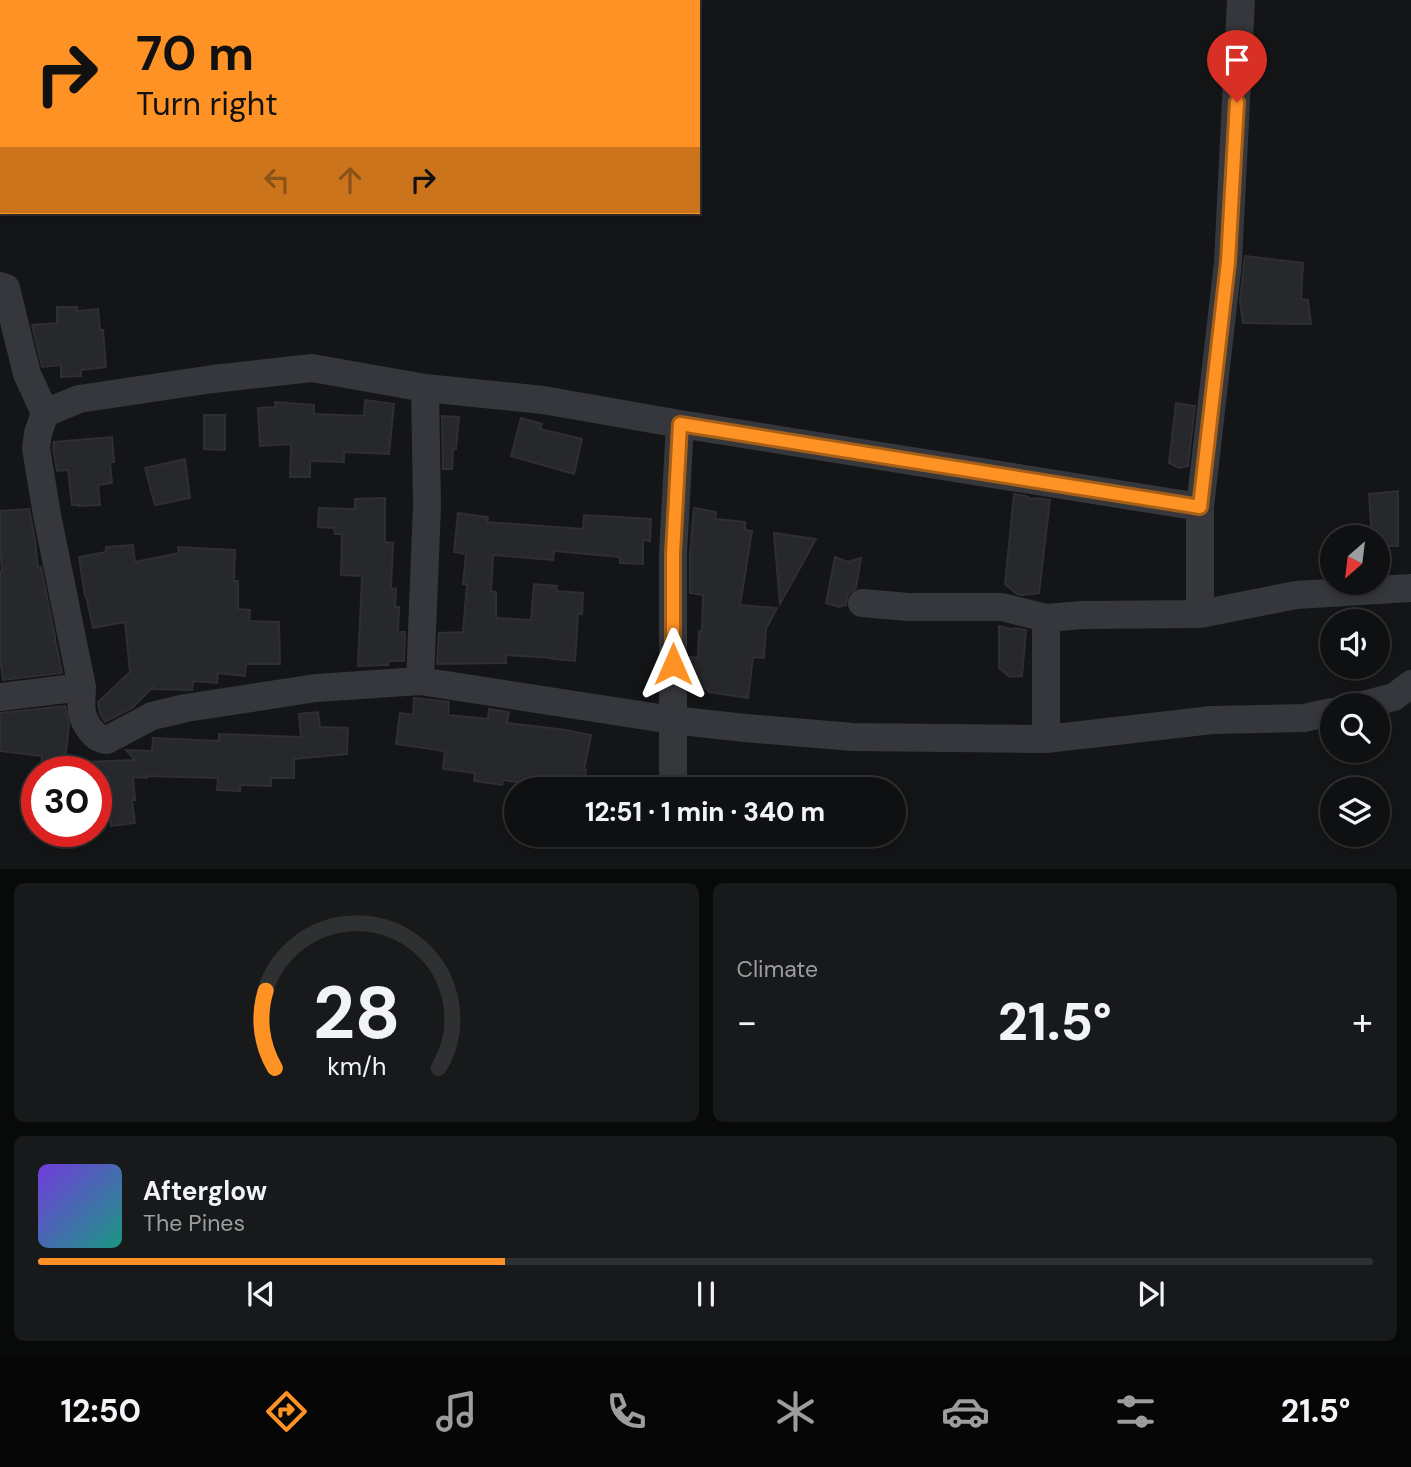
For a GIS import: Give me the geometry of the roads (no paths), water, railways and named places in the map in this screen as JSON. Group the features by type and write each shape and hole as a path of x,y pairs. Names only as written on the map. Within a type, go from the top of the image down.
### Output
{"street":[{"path":"1200,614 1200,507 1228,262 1241,0"},
{"path":"0,286 6,288 27,374 45,413 36,448 82,687 81,714 97,737 107,740 152,716 186,708 316,688 420,681 672,720 853,737 1046,739 1212,720 1304,718 1320,715"},
{"path":"45,413 79,399 213,379 312,368 425,387 543,400 1200,507"},
{"path":"420,681 427,506 425,387"},
{"path":"673,777 673,554 680,424"},
{"path":"862,603 909,607 1002,607 1046,618 1200,614 1296,595 1411,588"},
{"path":"1046,618 1046,739"},
{"path":"1390,698 1411,684"},
{"path":"0,697 82,687"}]}
